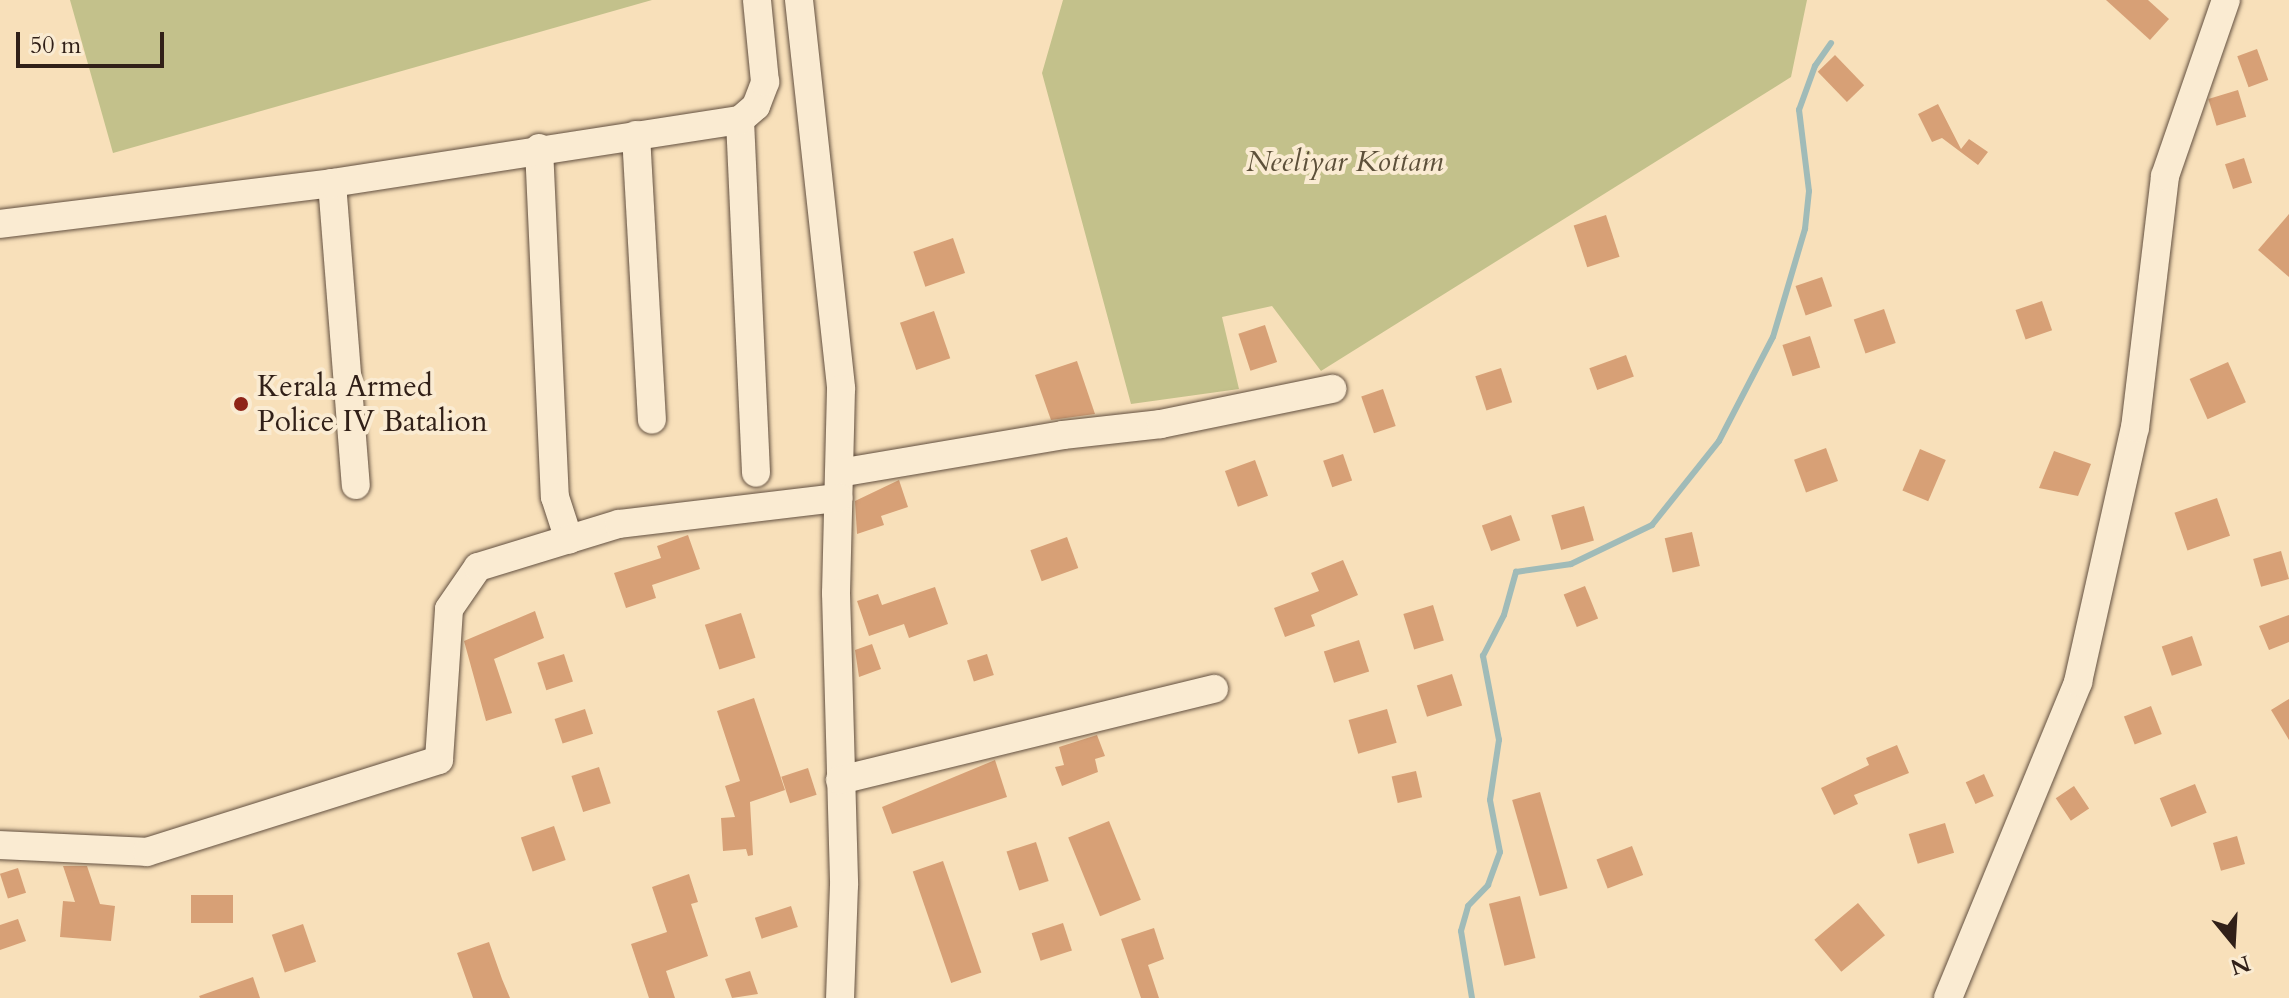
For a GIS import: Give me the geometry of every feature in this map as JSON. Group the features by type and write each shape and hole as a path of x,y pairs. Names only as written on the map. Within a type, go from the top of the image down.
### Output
{"street":[{"path":"0,224 332,183 539,148 740,120 756,106 765,82 757,0"},
{"path":"799,0 841,389 840,780 844,885 840,998"},
{"path":"1948,998 2078,682 2135,428 2165,176 2224,1"},
{"path":"740,120 756,473"},
{"path":"636,135 652,420"},
{"path":"539,148 555,497 569,540"},
{"path":"332,183 356,485"},
{"path":"0,845 147,852 439,760 449,609 478,567 619,524 839,485 1063,435 1161,424 1332,389"},
{"path":"840,780 1214,689"}],"green space":[{"path":"70,0 652,0 113,153"},
{"name":"Neeliyar Kottam","path":"1063,0 1807,0 1791,77 1321,371 1272,306 1222,317 1239,389 1131,404 1042,73"}],"building":[{"path":"2106,0 2148,0 2169,19 2150,40"},
{"path":"2257,49 2268,80 2249,87 2237,56"},
{"path":"1835,55 1864,85 1847,102 1818,72"},
{"path":"2238,90 2246,117 2217,126 2208,99"},
{"path":"1938,104 1961,149 1969,139 1988,152 1978,165 1942,138 1932,142 1918,114"},
{"path":"2244,158 2252,183 2233,189 2225,164"},
{"path":"2289,214 2289,277 2258,250"},
{"path":"1606,215 1620,257 1587,267 1574,226"},
{"path":"953,238 965,273 925,287 913,252"},
{"path":"1822,277 1832,306 1806,315 1796,286"},
{"path":"2042,301 2052,330 2026,339 2016,310"},
{"path":"1884,309 1896,343 1865,353 1854,319"},
{"path":"934,311 950,358 916,370 900,323"},
{"path":"1265,325 1277,362 1250,371 1238,334"},
{"path":"1810,336 1820,367 1793,376 1782,345"},
{"path":"1626,355 1634,377 1597,390 1589,368"},
{"path":"1077,361 1095,414 1051,420 1035,375"},
{"path":"2228,362 2246,402 2208,419 2190,379"},
{"path":"1501,368 1512,402 1486,411 1475,376"},
{"path":"1383,389 1396,426 1374,433 1361,396"},
{"path":"1826,448 1838,481 1806,493 1794,460"},
{"path":"1920,449 1946,460 1928,501 1902,490"},
{"path":"2054,451 2091,464 2078,496 2039,488"},
{"path":"1343,454 1352,480 1332,487 1323,461"},
{"path":"1255,460 1268,496 1238,507 1225,471"},
{"path":"899,480 908,507 881,516 884,525 857,534 855,501"},
{"path":"2217,498 2230,536 2187,550 2174,513"},
{"path":"1584,506 1594,541 1561,550 1551,515"},
{"path":"1511,515 1520,540 1491,551 1482,526"},
{"path":"1692,532 1700,566 1673,572 1665,538"},
{"path":"688,535 700,569 652,585 656,598 626,608 614,573 661,558 657,546"},
{"path":"1067,537 1078,568 1042,581 1030,550"},
{"path":"2281,551 2289,579 2261,587 2253,559"},
{"path":"1343,560 1358,595 1311,615 1315,626 1285,637 1274,608 1319,591 1311,573"},
{"path":"1585,586 1598,618 1577,627 1564,595"},
{"path":"935,587 948,624 909,638 904,624 869,636 857,601 878,594 882,605"},
{"path":"1433,605 1444,640 1414,649 1403,614"},
{"path":"535,611 544,638 494,659 512,713 486,721 464,641"},
{"path":"741,613 756,658 719,669 705,625"},
{"path":"2289,615 2289,642 2269,650 2259,626"},
{"path":"2192,636 2202,665 2172,676 2162,646"},
{"path":"1359,640 1369,671 1334,683 1324,651"},
{"path":"872,644 881,669 859,677 855,650"},
{"path":"564,654 573,682 546,690 537,663"},
{"path":"987,654 994,675 974,681 967,660"},
{"path":"1452,674 1462,705 1427,717 1417,685"},
{"path":"754,698 785,790 750,802 753,855 748,856 746,849 723,851 721,818 735,817 725,786 740,781 717,711"},
{"path":"2289,699 2289,740 2271,710"},
{"path":"2151,706 2162,734 2135,744 2124,716"},
{"path":"585,709 593,734 563,744 555,719"},
{"path":"1387,709 1397,743 1358,754 1349,720"},
{"path":"1097,735 1105,756 1095,759 1098,772 1062,786 1055,767 1064,765 1059,747"},
{"path":"1897,745 1909,773 1854,795 1858,804 1834,815 1821,788 1869,765 1866,758"},
{"path":"995,760 1007,797 892,834 882,807"},
{"path":"599,767 611,803 583,812 571,776"},
{"path":"808,768 817,795 790,803 781,777"},
{"path":"1416,771 1422,797 1398,803 1392,777"},
{"path":"1984,774 1994,796 1975,804 1966,782"},
{"path":"2195,784 2207,813 2171,827 2160,798"},
{"path":"2074,786 2089,808 2071,821 2056,798"},
{"path":"1540,792 1568,888 1540,896 1512,800"},
{"path":"1109,821 1141,900 1100,916 1068,837"},
{"path":"1945,823 1954,853 1918,864 1909,834"},
{"path":"554,826 566,860 533,871 521,837"},
{"path":"2237,836 2245,864 2221,871 2213,843"},
{"path":"1036,842 1049,881 1019,891 1007,852"},
{"path":"1632,846 1643,875 1608,889 1597,860"},
{"path":"943,861 981,973 951,983 913,871"},
{"path":"63,866 87,866 100,904 115,906 111,941 60,937 63,901 75,902"},
{"path":"18,868 26,893 8,899 0,874"},
{"path":"689,874 698,902 691,904 708,956 666,971 675,998 649,998 631,944 667,932 652,887"},
{"path":"191,895 233,895 233,923 191,923"},
{"path":"1520,896 1535,958 1504,966 1489,904"},
{"path":"1858,903 1885,935 1841,972 1814,940"},
{"path":"791,906 798,927 762,939 755,918"},
{"path":"18,919 26,941 0,950 0,925"},
{"path":"1063,923 1072,951 1041,961 1032,933"},
{"path":"303,924 316,962 285,973 272,935"},
{"path":"1154,928 1164,959 1148,965 1159,998 1141,998 1121,939"},
{"path":"489,942 510,998 473,998 457,953"},
{"path":"750,971 758,994 732,998 725,979"},
{"path":"253,977 260,998 199,996"}],"waterway":[{"path":"1472,998 1461,931 1468,906 1488,885 1500,852 1490,800 1499,740 1483,656 1504,615 1516,572 1571,564 1652,525 1719,441 1773,337 1805,229 1809,191 1799,110 1815,66 1831,43"}],"place":[{"name":"Kerala Armed Police IV Batalion","path":"241,404"}]}
